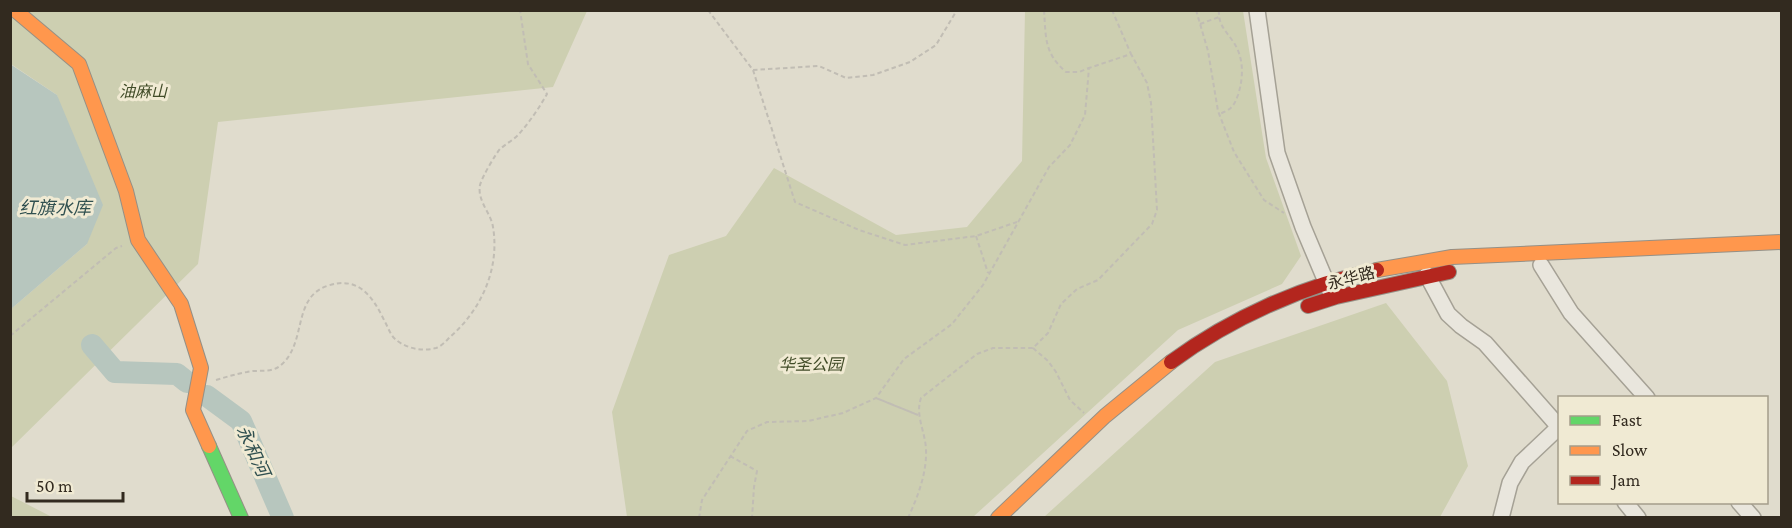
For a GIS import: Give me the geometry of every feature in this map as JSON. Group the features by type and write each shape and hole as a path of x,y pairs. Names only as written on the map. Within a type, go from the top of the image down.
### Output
{"street":[{"path":"15,10 79,64 126,191 138,240 181,304 201,368 193,410 241,518"},
{"path":"1257,10 1277,153 1303,226 1330,290"},
{"name":"永华路","path":"1298,310 1356,274 1452,257 1782,242"},
{"name":"永华路","path":"998,518 1096,423 1146,380 1202,341 1259,311 1330,290 1354,294 1428,275 1491,266 1782,252"},
{"path":"1541,265 1571,313 1645,396"},
{"path":"1428,275 1448,314 1485,343 1558,427"},
{"path":"1017,518 1094,443 1166,381 1227,341 1246,332"},
{"path":"1501,518 1510,483 1522,462 1558,429"},
{"path":"1627,504 1638,518"},
{"path":"1742,504 1753,518"}],"path":[{"path":"201,368 214,381 250,371 269,372 282,365 295,344 305,303 312,295 326,286 343,282 361,286 378,306 393,337 410,348 438,348 460,329 479,305 492,268 495,242 493,224 481,202 480,184 498,151 517,136 547,94 528,64 520,10"},
{"path":"708,10 753,70 795,202 859,230 905,245 976,236 1017,222"},
{"path":"753,70 819,66 846,78 873,75 910,62 936,45 957,10"},
{"path":"1044,10 1047,44 1056,64 1066,72 1079,72 1131,54"},
{"path":"1033,348 1048,333 1061,304 1077,289 1098,279 1152,224 1157,210 1151,103 1147,83 1131,54 1112,10"},
{"path":"1196,10 1208,51 1220,114 1234,152 1264,200 1284,213"},
{"path":"1219,10 1218,17 1222,26 1233,40 1241,59 1242,74 1234,105 1229,111 1220,114"},
{"path":"1200,24 1218,17"},
{"path":"699,518 702,500 747,431 767,422 808,421 843,413 876,398 904,359 952,324 983,285 1049,167 1070,145 1085,115 1089,68"},
{"path":"976,236 988,275"},
{"path":"10,336 116,248 138,240"},
{"path":"908,518 918,495 925,469 925,434 918,415 921,398 977,354 993,348 1033,348 1048,361 1056,372 1070,400 1096,423"},
{"path":"876,398 918,415"},
{"path":"730,456 758,471 754,487 752,518"}],"green space":[{"name":"油麻山","path":"11,11 587,11 553,87 218,122 198,264 11,448 11,309 87,244 57,95 11,64"},
{"name":"华圣公园","path":"1025,11 1243,11 1266,158 1301,256 1282,284 1178,330 973,517 627,517 612,412 669,255 726,236 774,168 896,235 967,227 1022,161"},
{"path":"1386,303 1447,381 1468,466 1440,517 1044,517 1215,362"},
{"path":"11,496 52,517 11,517"}],"water":[{"name":"红旗水库","path":"10,64 57,95 103,205 87,244 11,309"}],"waterway":[{"name":"永和河","path":"92,345 115,372 177,374 187,382"},
{"name":"永和河","path":"207,396 241,421 283,518"}],"traffic: fast":[{"path":"209,446 241,518"}],"traffic: slow":[{"path":"15,10 79,64 126,191 138,240 181,304 201,368 193,410 209,446"},
{"path":"1377,270 1452,257 1782,242"},
{"path":"998,518 1105,416 1171,362"}],"traffic: jam":[{"path":"1171,362 1218,331 1269,305 1322,285 1377,270"},
{"path":"1308,306 1336,297 1449,272"}]}
